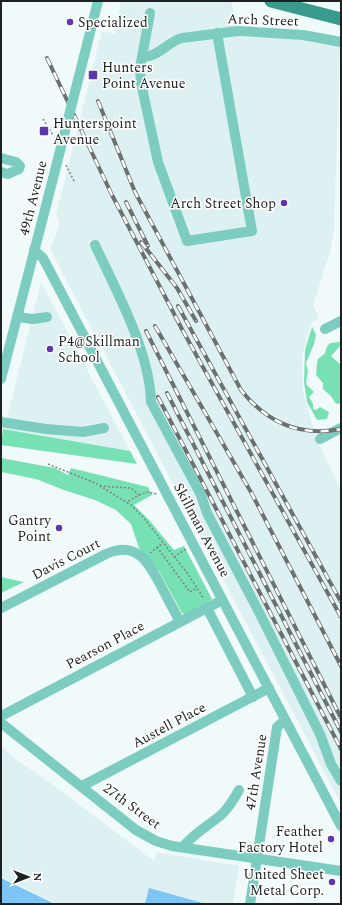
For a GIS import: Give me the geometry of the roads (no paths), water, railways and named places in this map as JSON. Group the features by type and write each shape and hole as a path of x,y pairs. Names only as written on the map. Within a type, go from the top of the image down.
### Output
{"main road":[{"path":"271,1 295,4 341,18"}],"street":[{"name":"49th Avenue","path":"1,379 98,1"},
{"path":"150,13 140,77 154,147 162,174 187,241 252,231 217,33"},
{"name":"Arch Street","path":"142,57 157,53 176,40 217,33 245,31 308,36 341,42"},
{"path":"1,158 16,162 20,166 19,169 8,174 1,172"},
{"path":"95,245 126,310 141,353 150,387 151,402 201,495 207,513 260,614 320,734 331,764 341,781"},
{"name":"Skillman Avenue","path":"34,250 42,258 341,826"},
{"path":"17,317 33,319 48,316"},
{"path":"325,329 341,321"},
{"path":"1,422 46,429 83,432 104,428"},
{"path":"320,438 341,428"},
{"name":"Davis Court","path":"1,608 113,551 132,550 145,559 180,622"},
{"name":"Pearson Place","path":"1,716 222,600"},
{"path":"208,608 253,697"},
{"name":"Austell Place","path":"82,786 269,688"},
{"name":"47th Avenue","path":"250,904 277,727 285,720"},
{"name":"27th Street","path":"1,723 146,835 161,843 341,871"},
{"path":"183,847 191,836 222,815 229,808 240,790"}],"water":[{"path":"1,878 55,904 1,904"},
{"path":"149,888 203,903 145,904"}],"railway":[{"path":"47,58 112,195 183,331 341,617"},
{"path":"98,101 135,192 241,390 262,411 285,425 312,431 341,429"},
{"path":"126,202 148,246"},
{"path":"141,242 177,288 196,321"},
{"path":"178,306 341,602"},
{"path":"155,326 252,494 341,666"},
{"path":"146,331 341,718"},
{"path":"167,393 341,732"},
{"path":"158,397 341,749"}],"place":[{"name":"Specialized","path":"70,22"},
{"name":"Hunters Point Avenue","path":"93,75"},
{"name":"Hunterspoint Avenue","path":"44,131"},
{"name":"Arch Street Shop","path":"284,203"},
{"name":"P4@Skillman School","path":"50,349"},
{"name":"Gantry Point","path":"59,528"},
{"name":"Feather Factory Hotel","path":"331,839"},
{"name":"United Sheet Metal Corp.","path":"332,882"}]}
